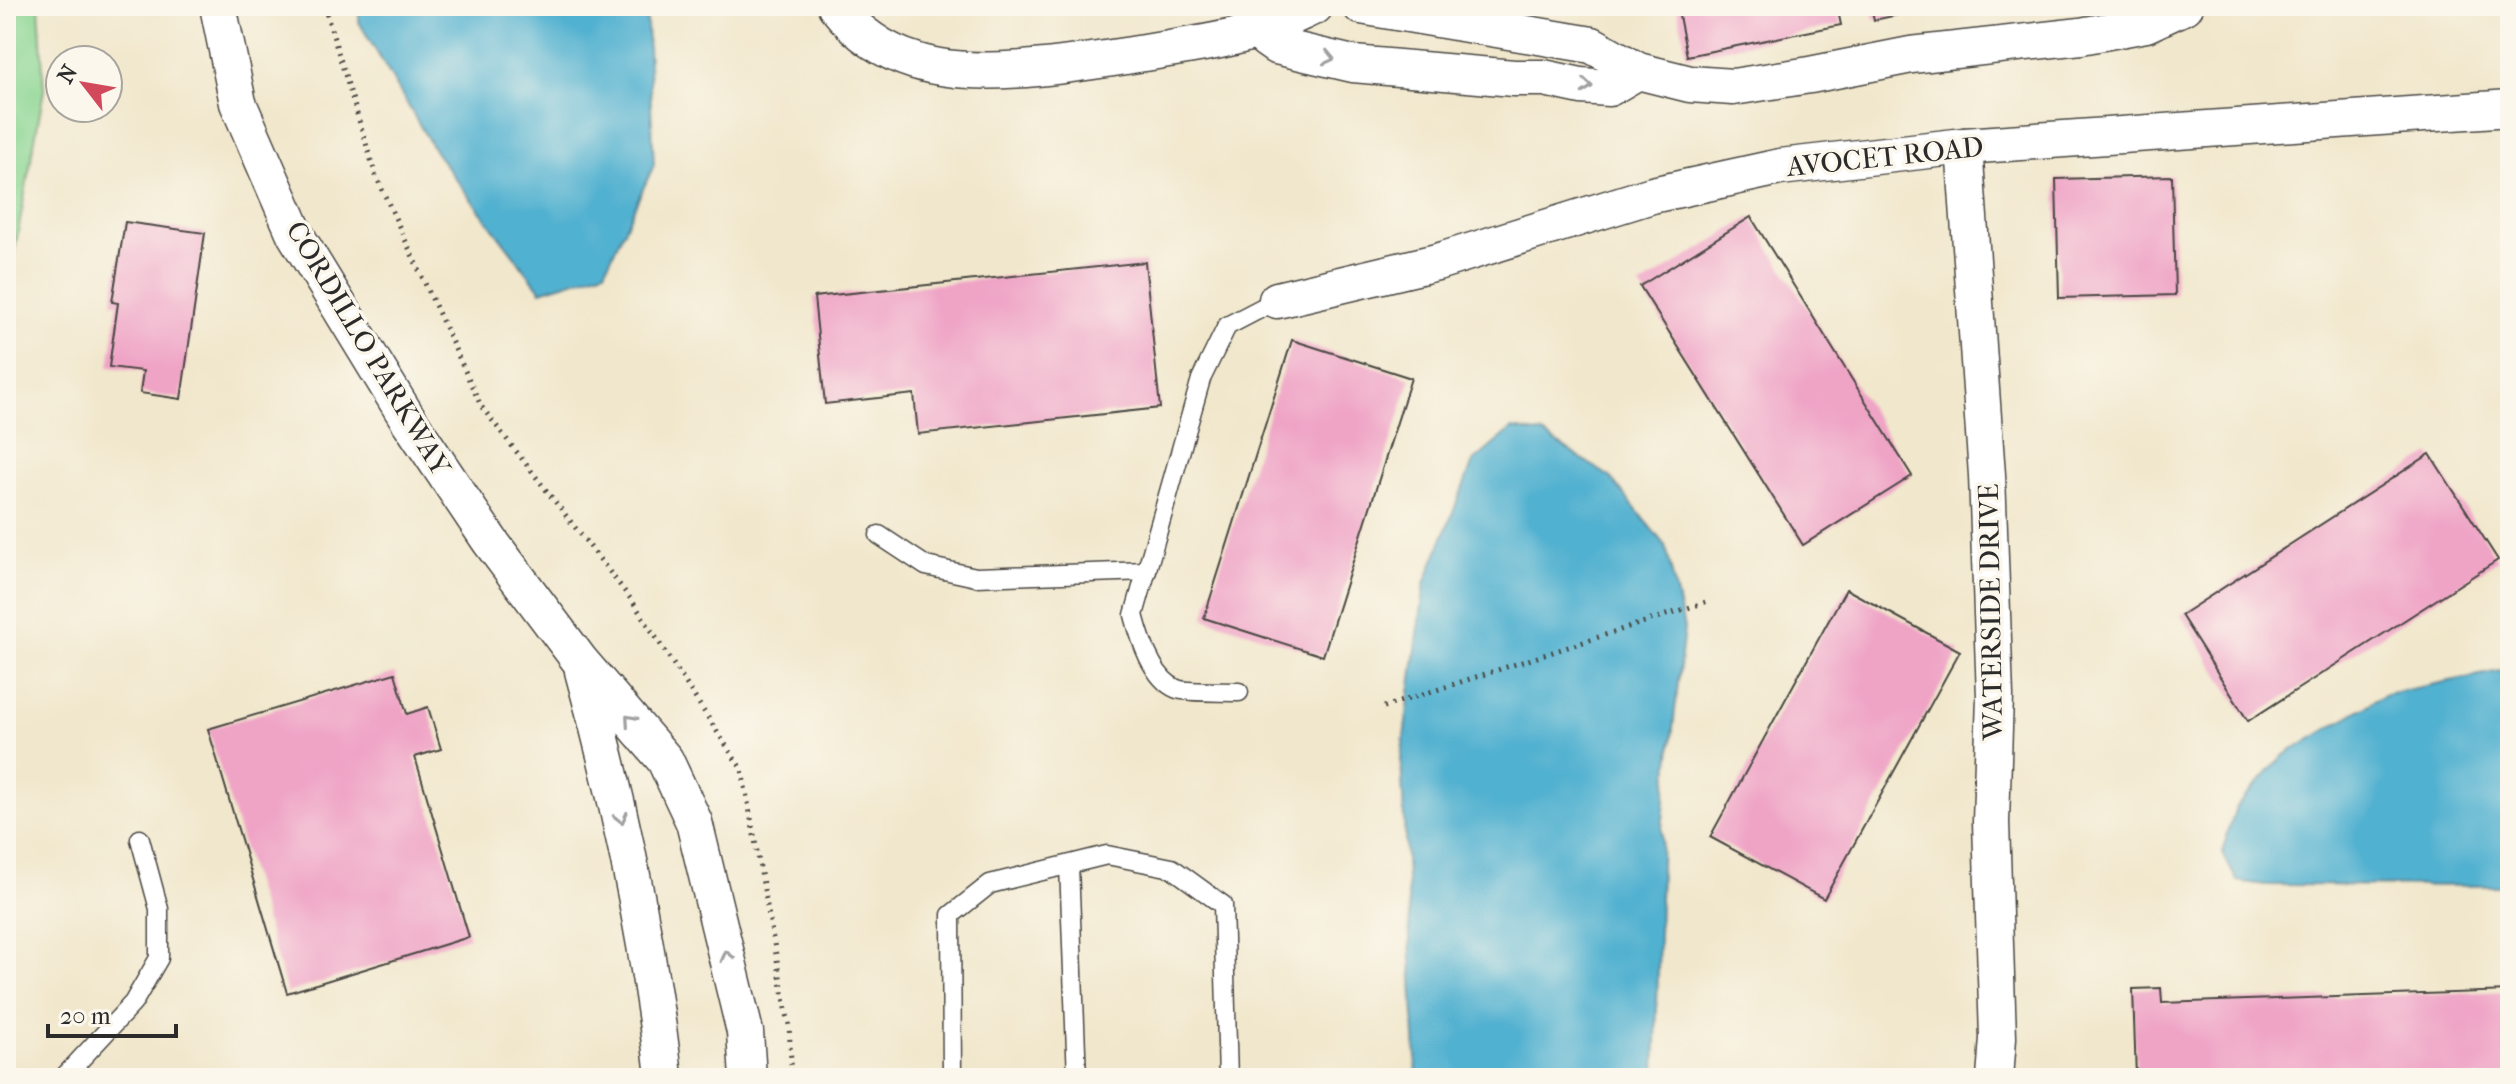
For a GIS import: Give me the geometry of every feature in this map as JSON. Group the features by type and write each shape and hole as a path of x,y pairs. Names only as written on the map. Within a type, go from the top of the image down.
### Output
{"street":[{"name":"CORDILLO PARKWAY","path":"218,6 238,103 295,234 415,430 490,541 580,661 665,760 694,822 745,1032 748,1078"},
{"path":"836,6 852,26 885,50 916,62 992,72 1114,58 1208,42 1260,30 1315,6"},
{"path":"1361,6 1592,45 1638,71 1690,84 1733,87 1911,55 2107,31 2146,24 2185,6"},
{"path":"1260,30 1276,46 1353,64 1544,78 1609,88 1638,71"},
{"name":"AVOCET ROAD","path":"1277,300 1437,262 1652,195 1780,167 1964,146 2510,108"},
{"name":"WATERSIDE DRIVE","path":"1964,146 1987,475 1995,696 1991,822 1998,1038 1995,1078"},
{"name":"CORDILLO PARKWAY","path":"580,661 629,852 661,1038 664,1078"}],"lane":[{"path":"1239,692 1177,689 1158,673 1142,645 1134,615 1201,379 1227,326 1277,300"},
{"path":"879,535 926,566 976,577 1147,571"},
{"path":"63,1078 133,1003 159,958 159,909 140,839"},
{"path":"952,1078 951,915 990,884 1107,855 1172,868 1223,905 1228,1078"},
{"path":"1069,865 1077,1078"}],"path":[{"path":"324,6 376,176 481,406 633,602 742,770 789,1025 792,1078"},
{"path":"1384,707 1706,602"}],"green space":[{"path":"6,6 39,6 44,90 6,297"}],"water":[{"path":"359,6 646,6 654,165 605,271 541,291 436,153 359,22"},
{"path":"1512,429 1543,434 1610,477 1666,547 1684,628 1662,829 1655,1078 1417,1078 1401,759 1425,583 1473,462"},
{"path":"2510,669 2510,886 2265,885 2237,881 2222,852 2236,807 2283,756 2386,694"}],"building":[{"path":"1677,6 1837,6 1841,25 1687,56"},
{"path":"1871,6 1935,6 1935,7 1874,20"},
{"path":"2172,176 2175,295 2059,298 2056,179"},
{"path":"1751,217 1912,476 1803,545 1640,286"},
{"path":"125,222 205,233 181,399 140,393 143,371 109,367 118,303 112,302"},
{"path":"1145,262 1160,408 918,434 914,394 825,404 814,297"},
{"path":"1292,340 1411,378 1323,656 1204,618"},
{"path":"2430,454 2498,560 2248,721 2181,615"},
{"path":"1846,589 1960,651 1824,899 1710,837"},
{"path":"395,673 407,714 428,707 441,749 415,757 469,937 287,993 208,729"},
{"path":"2161,988 2162,1003 2510,991 2510,1078 2136,1078 2133,989"}]}
